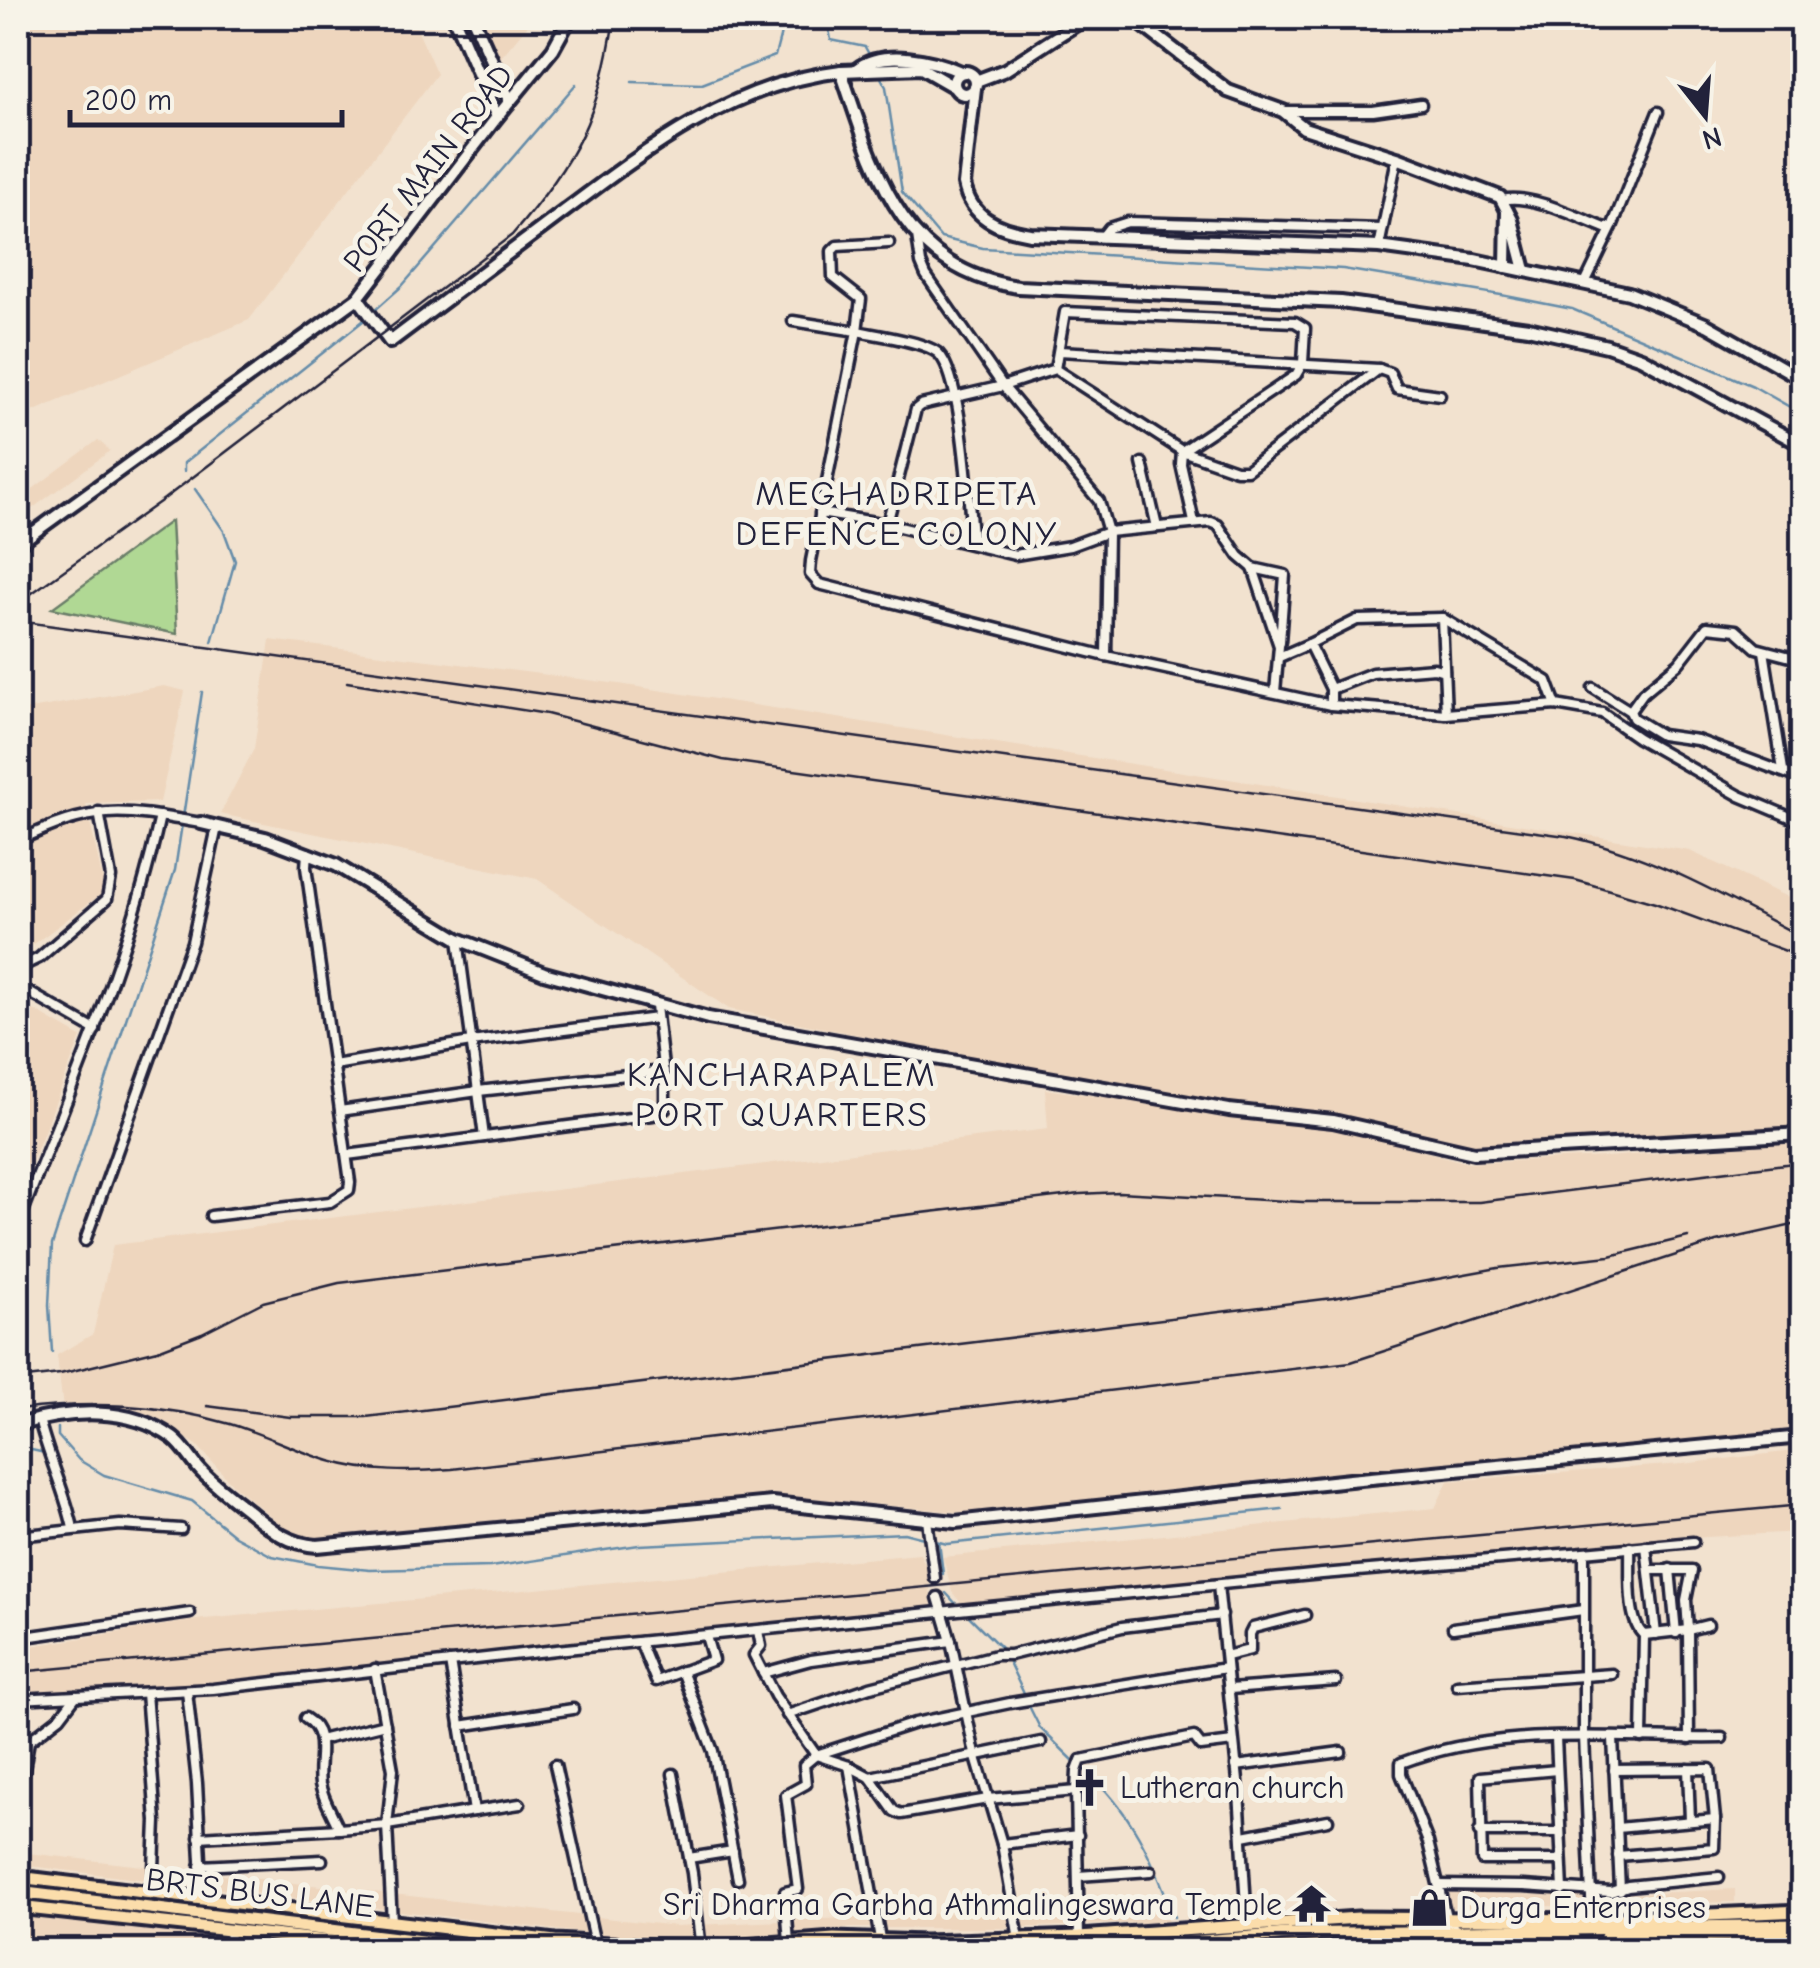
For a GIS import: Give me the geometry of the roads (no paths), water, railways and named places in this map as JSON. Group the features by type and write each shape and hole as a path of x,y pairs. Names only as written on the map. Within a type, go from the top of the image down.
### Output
{"main road":[{"path":"18,1878 392,1923 595,1944 701,1949 789,1942 905,1946 1247,1924 1446,1917 1592,1920 1802,1911"},
{"name":"BRTS BUS LANE","path":"18,1892 495,1950"},
{"path":"18,1906 406,1950"},
{"path":"1098,1950 1286,1934 1802,1924"},
{"path":"1238,1950 1380,1947 1488,1938 1626,1942 1802,1934"}],"street":[{"path":"454,18 497,117"},
{"path":"474,18 510,101"},
{"name":"PORT MAIN ROAD","path":"18,544 358,298 553,49 570,18"},
{"path":"892,63 921,68 966,94 976,84 1086,18"},
{"path":"1133,18 1228,91 1283,111 1318,135 1397,158 1505,205 1525,270"},
{"path":"467,47 484,40"},
{"path":"358,298 390,342 691,122 775,84 892,63 936,63 972,74 976,84 964,184 967,199 975,210 1009,230 1378,246 1525,270 1629,293 1678,312 1802,380"},
{"path":"841,71 889,200 917,236 949,260 997,284 1340,302 1528,328 1640,358 1802,446"},
{"path":"962,72 956,76 956,90 969,122"},
{"path":"1283,111 1373,111 1422,104"},
{"path":"1585,283 1658,112"},
{"path":"1378,246 1397,158"},
{"path":"1505,205 1515,198 1530,200 1605,228 1612,227"},
{"path":"1505,205 1506,267"},
{"path":"1102,237 1109,228 1128,222 1382,229"},
{"path":"917,236 926,275 1003,386 1094,491 1108,532 1106,656"},
{"path":"890,244 840,245 832,251 833,276 861,299 810,574 819,584 1106,656 1330,705 1446,714 1556,706 1602,714 1728,789 1802,822"},
{"path":"1055,368 1063,315 1070,310 1300,323 1305,328 1303,363 1290,380 1182,451"},
{"path":"793,321 858,331 937,352 956,396 973,543"},
{"path":"1059,352 1378,369 1390,373 1397,390 1440,395"},
{"path":"886,524 916,409 1055,368"},
{"path":"1055,368 1182,451 1236,470 1247,470 1378,369"},
{"path":"1182,451 1181,464 1194,522"},
{"path":"1142,464 1157,527"},
{"path":"820,513 1030,555 1108,532 1194,522 1218,525 1238,556 1253,568 1285,576 1275,692"},
{"path":"1253,568 1279,646"},
{"path":"1278,657 1358,620 1442,618 1547,681 1556,706"},
{"path":"1442,618 1446,714"},
{"path":"1630,710 1678,662 1704,628 1736,630 1764,651 1802,660"},
{"path":"1310,644 1331,689 1330,705"},
{"path":"1764,651 1784,770"},
{"path":"1331,689 1384,671 1434,668 1444,672"},
{"path":"1593,688 1662,735 1697,740 1802,779"},
{"path":"18,968 39,958 108,899 111,876 99,812"},
{"path":"18,841 61,822 99,812 134,812 217,827 265,838 307,854 366,881 458,939 656,1012 1228,1110 1332,1121 1474,1153 1802,1134"},
{"path":"18,1224 95,1030 165,817"},
{"path":"85,1241 192,942 217,827"},
{"path":"211,1216 330,1202 348,1190 347,1155 307,854"},
{"path":"458,939 484,1137"},
{"path":"18,986 95,1030"},
{"path":"334,1065 656,1012"},
{"path":"347,1155 653,1116 665,1109 656,1012"},
{"path":"340,1111 664,1071"},
{"path":"18,1425 68,1414 113,1415 158,1429 177,1441 212,1482 276,1533 307,1546 772,1503 955,1522 1802,1438"},
{"path":"44,1417 47,1453 67,1500 73,1528"},
{"path":"927,1520 935,1578"},
{"path":"18,1536 130,1525 181,1529"},
{"path":"18,1698 186,1691 758,1630 1694,1542"},
{"path":"1646,1546 1656,1634"},
{"path":"1630,1547 1634,1624 1644,1634 1676,1634 1708,1625"},
{"path":"1584,1552 1584,1736 1592,1920"},
{"path":"1670,1569 1676,1634"},
{"path":"1649,1570 1690,1569 1692,1574 1686,1600 1689,1739"},
{"path":"1218,1585 1230,1689 1247,1924"},
{"path":"938,1597 1002,1844 1019,1939"},
{"path":"1454,1628 1583,1610"},
{"path":"18,1638 190,1613"},
{"path":"787,1716 870,1687 1005,1654 1122,1627 1222,1615"},
{"path":"1226,1656 1250,1650 1253,1628 1305,1615"},
{"path":"758,1630 761,1646 754,1655 762,1673 816,1755 850,1766 870,1778 894,1811 901,1814 988,1799 1076,1791"},
{"path":"1642,1738 1644,1634"},
{"path":"640,1642 656,1681 713,1660 706,1636"},
{"path":"762,1673 811,1660 951,1641"},
{"path":"450,1662 474,1811"},
{"path":"789,1942 785,1892 798,1889 786,1795 806,1784 804,1765 816,1755 900,1727 966,1712 1226,1668"},
{"path":"374,1670 393,1778 388,1825 392,1923"},
{"path":"682,1671 713,1752 738,1879"},
{"path":"1457,1685 1612,1674"},
{"path":"1230,1689 1336,1681"},
{"path":"186,1691 203,1899"},
{"path":"146,1692 156,1821 153,1892"},
{"path":"22,1780 30,1741 60,1716 76,1696"},
{"path":"460,1726 573,1708"},
{"path":"305,1718 315,1726 320,1740 320,1783 339,1829"},
{"path":"320,1740 384,1724"},
{"path":"1477,1950 1465,1942 1446,1917 1423,1827 1400,1774 1401,1763 1430,1752 1483,1742 1584,1736 1722,1738"},
{"path":"1079,1936 1076,1791 1081,1760 1194,1737 1202,1746 1233,1742"},
{"path":"1556,1738 1562,1890"},
{"path":"1613,1738 1620,1890"},
{"path":"870,1778 1040,1742"},
{"path":"1236,1766 1342,1752"},
{"path":"555,1764 595,1944"},
{"path":"850,1766 881,1945"},
{"path":"1688,1769 1690,1820"},
{"path":"1557,1770 1480,1777 1479,1832 1484,1860 1560,1860"},
{"path":"1614,1770 1712,1771 1715,1819 1714,1848 1618,1856"},
{"path":"673,1774 690,1858 701,1949"},
{"path":"199,1836 388,1825 520,1804"},
{"path":"1617,1828 1715,1819"},
{"path":"1242,1836 1328,1820"},
{"path":"1479,1832 1558,1832"},
{"path":"1002,1844 1078,1835"},
{"path":"690,1858 733,1851"},
{"path":"200,1866 322,1860"},
{"path":"1078,1876 1151,1872"},
{"path":"1439,1885 1588,1892 1719,1878"},
{"path":"229,1928 232,1950"}],"waterway":[{"path":"632,82 702,84 775,56 785,18"},
{"path":"827,18 831,40 865,47 870,56"},
{"path":"878,72 886,87 902,192 941,238 983,248 1343,269 1572,309 1753,386 1802,414"},
{"path":"374,311 402,286 576,84"},
{"path":"184,471 184,463 368,317"},
{"path":"195,489 224,531 235,561 212,642"},
{"path":"183,817 202,692"},
{"path":"52,1352 52,1245 175,870 182,824"},
{"path":"58,1428 58,1436 79,1460 104,1475 192,1501 235,1536 272,1556 370,1570 490,1567 639,1545 904,1533 947,1544 1282,1509"},
{"path":"18,1447 45,1453"},
{"path":"939,1542 943,1574"},
{"path":"946,1593 958,1606"},
{"path":"964,1611 1004,1651"},
{"path":"1007,1658 1025,1696"},
{"path":"1028,1704 1040,1728 1076,1763"},
{"path":"1082,1767 1127,1818 1157,1874 1174,1917"}],"tunnel":[{"path":"935,1578 938,1597"}],"railway":[{"path":"18,603 164,499 512,235 553,184 582,135 601,82 614,18"},
{"path":"18,621 1566,836 1658,865 1802,937"},
{"path":"347,682 547,714 723,760 1575,880 1655,903 1802,957"},
{"path":"18,1379 60,1374 158,1350 263,1302 339,1283 1080,1194 1119,1192 1303,1202 1479,1202 1802,1162"},
{"path":"18,1410 72,1405 151,1408 230,1424 345,1465 391,1471 452,1469 1351,1362 1716,1242 1802,1223"},
{"path":"207,1406 290,1417 366,1417 1333,1298 1498,1268 1610,1256 1688,1237"},
{"path":"18,1672 1802,1505"}],"place":[{"name":"Lutheran church","path":"1090,1787"},
{"name":"Sri Dharma Garbha Athmalingeswara Temple","path":"1312,1904"},
{"name":"Durga Enterprises","path":"1430,1907"}],"district":[{"name":"MEGHADRIPETA DEFENCE COLONY","path":"897,513"},
{"name":"KANCHARAPALEM PORT QUARTERS","path":"782,1094"}]}
